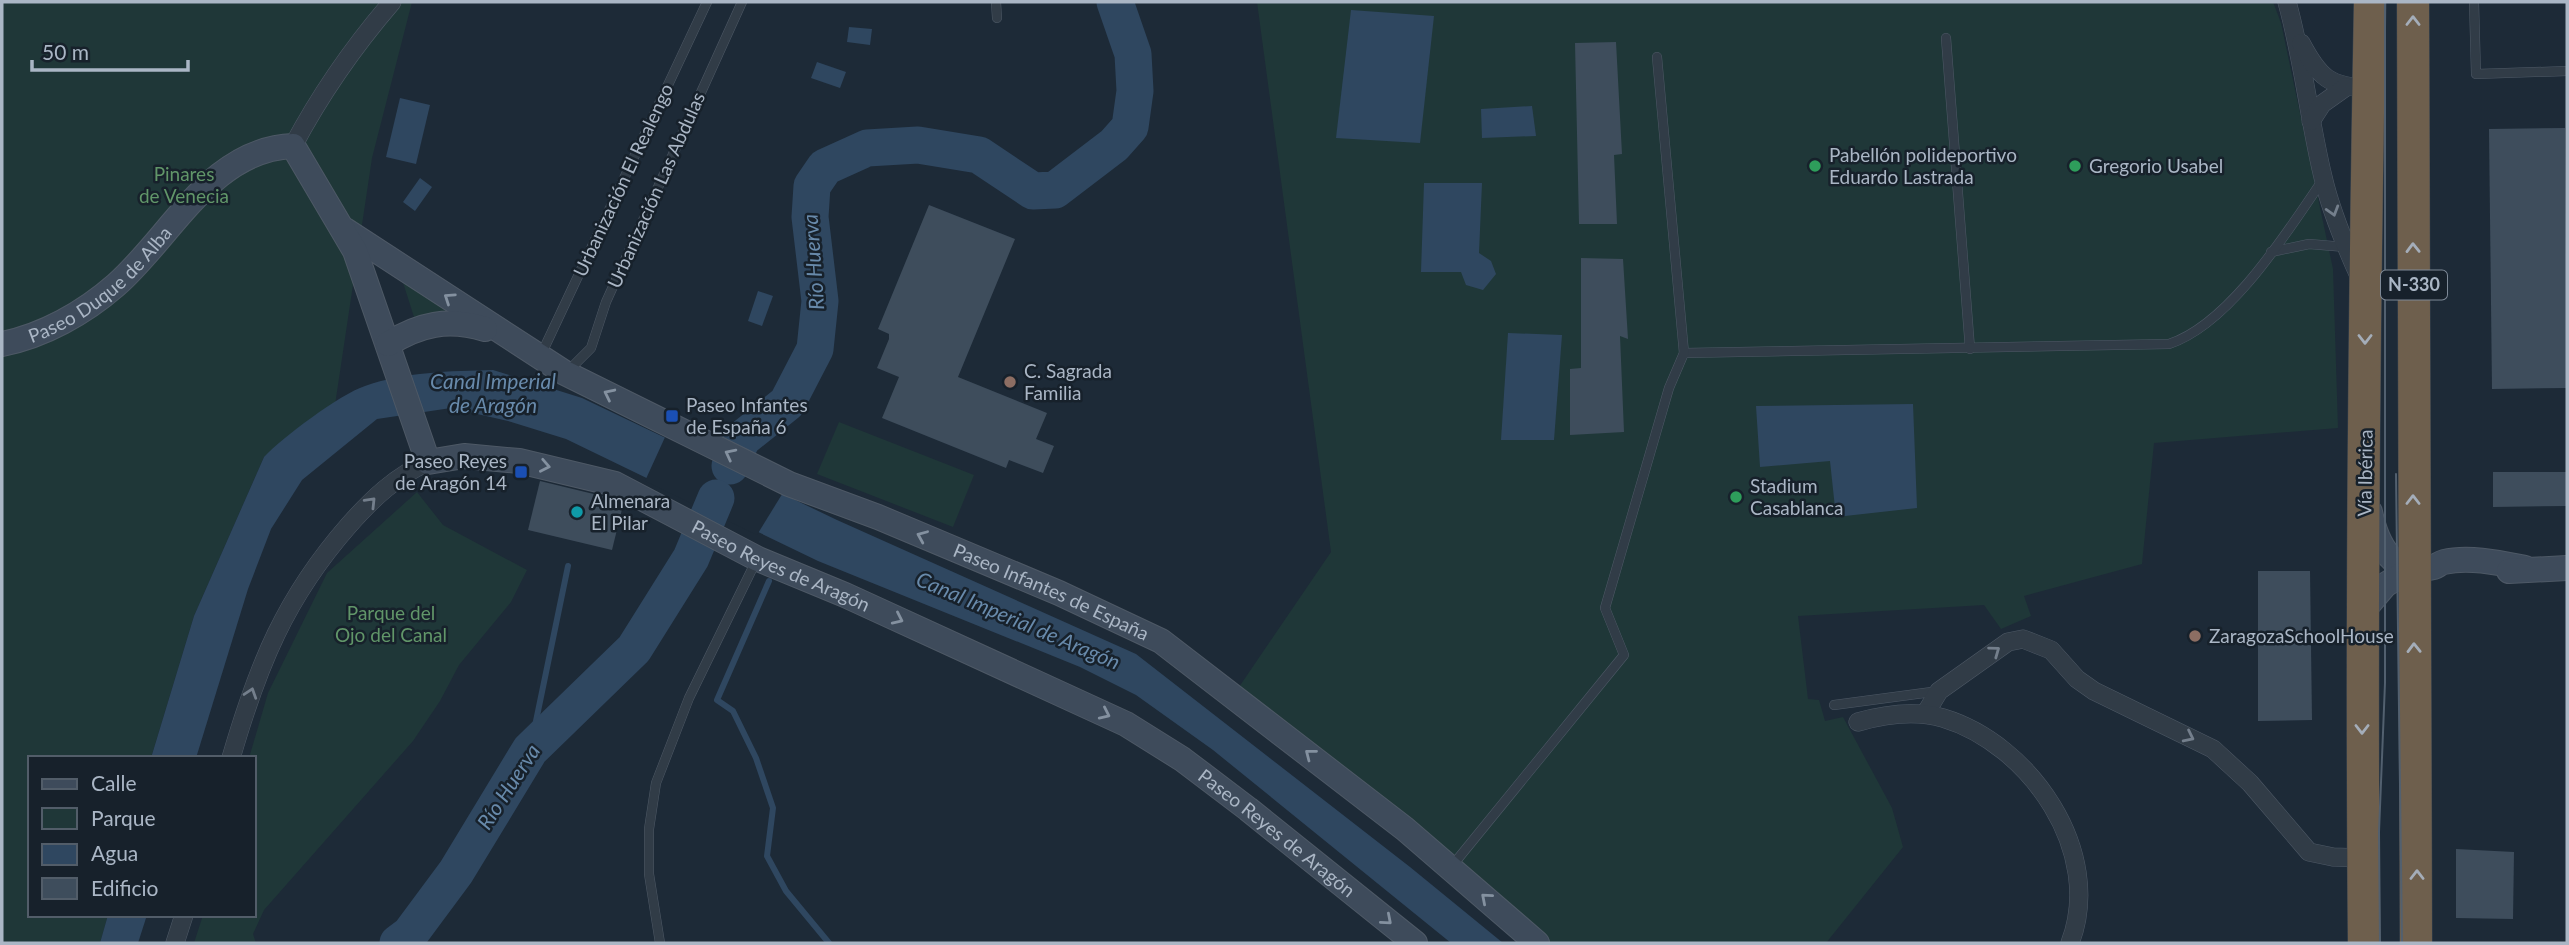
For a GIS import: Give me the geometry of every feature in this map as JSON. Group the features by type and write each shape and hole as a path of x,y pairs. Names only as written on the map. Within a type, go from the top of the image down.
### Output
{"highway":[{"name":"Vía Ibérica","path":"2364,943 2362,612 2366,494 2365,291 2357,88 2370,2"},
{"name":"N-330","path":"2413,2 2424,568 2416,943"}],"street":[{"path":"293,146 368,30 393,2"},
{"path":"2287,2 2296,34 2323,179 2346,248 2365,291"},
{"path":"2296,34 2319,72 2335,84 2357,88"},
{"path":"2311,121 2322,104 2357,88"},
{"name":"Paseo Infantes de España","path":"293,146 345,230 428,462"},
{"name":"Paseo Duque de Alba","path":"2,344 44,331 115,286 202,192 232,166 258,152 293,146"},
{"name":"Paseo Infantes de España","path":"345,230 505,337 565,373 789,484 878,517 1059,593 1161,641 1451,867 1537,943"},
{"name":"Paseo Infantes de España","path":"391,354 421,326 438,322 472,326 505,337"},
{"name":"Paseo Reyes de Aragón","path":"232,756 253,684 291,601 320,559 382,491 411,470 428,462 464,456 529,463 594,477 638,496 755,554 1126,724 1182,759 1248,809 1415,943"},
{"path":"2366,494 2376,536 2385,554 2397,564 2424,568"},
{"path":"2362,612 2385,586 2444,562 2494,562 2525,568 2567,568"},
{"path":"1925,714 1939,691 2008,642 2023,639 2038,642 2052,650 2077,679 2094,691 2213,749 2250,783 2309,852 2333,857 2363,858"},
{"path":"1858,722 1890,714 1925,714 1955,722 1991,739 2014,758 2052,806 2072,855 2077,881 2077,909 2070,943"},
{"path":"175,943 183,917"}],"lane":[{"name":"Urbanización El Realengo","path":"540,358 707,2"},
{"name":"Urbanización Las Abdulas","path":"565,373 591,348 606,302 742,2"},
{"path":"996,2 997,18"},
{"path":"2474,2 2476,74 2567,71"},
{"path":"1946,38 1970,349"},
{"path":"1451,867 1624,655 1605,608 1669,388 1684,353 1657,57"},
{"path":"1684,353 2169,344 2184,339 2216,314 2271,251 2323,179"},
{"path":"2271,251 2319,243 2346,248"},
{"path":"660,943 649,874 649,829 656,783 689,698 755,554"},
{"path":"1834,705 1939,691"}],"green space":[{"name":"Pinares de Venecia","path":"2,2 412,2 372,158 335,405 264,457 194,616 152,756 28,756 28,917 107,917 100,943 2,943"},
{"name":"Stadium Casablanca","path":"1257,2 2273,2 2281,23 2333,269 2338,428 2154,443 2142,564 2024,596 2031,616 2001,629 1984,605 1798,616 1808,699 1819,700 1825,721 1843,717 1892,808 1903,847 1826,943 1541,943 1237,690 1331,552"},
{"path":"399,270 456,310 414,317"},
{"path":"839,422 974,475 953,527 817,474"},
{"name":"Parque del Ojo del Canal","path":"417,492 443,525 527,570 511,602 459,665 440,701 413,741 264,910 253,934 256,943 194,943 202,917 256,917 256,756 250,756 268,693 327,573"}],"water":[{"path":"1351,10 1434,16 1420,143 1336,138"},
{"path":"849,27 872,29 870,45 847,42"},
{"path":"817,62 846,72 840,88 811,78"},
{"path":"400,98 430,105 416,164 386,157"},
{"path":"1532,106 1536,136 1482,138 1481,109"},
{"path":"420,178 432,187 415,211 403,202"},
{"path":"1424,183 1482,183 1479,253 1491,261 1496,274 1483,290 1466,285 1461,272 1421,272"},
{"path":"758,291 773,296 762,326 748,321"},
{"path":"1508,333 1562,335 1554,440 1501,440"},
{"name":"Canal Imperial de Aragón","path":"493,370 582,398 837,520 1136,654 1410,867 1503,943 1451,943 1213,750 1136,695 1080,667 818,561 566,439 508,421 451,408 377,419 302,480 271,529 248,589 197,756 152,756 194,616 264,457 312,417 354,391 380,381 444,372"},
{"path":"1913,404 1917,508 1836,517 1830,461 1760,467 1756,406"},
{"path":"107,917 146,917 138,943 100,943"}],"pier":[{"path":"666,435 784,491 757,535 645,481"}],"building":[{"path":"1616,42 1622,154 1614,155 1617,224 1579,224 1575,43"},
{"path":"2565,128 2567,388 2492,389 2489,129"},
{"path":"929,205 1015,239 958,377 1047,413 1036,439 1054,446 1043,473 1009,460 1006,468 882,418 899,377 877,368 889,339 889,334 878,329"},
{"path":"1581,258 1623,259 1628,339 1620,336 1624,432 1570,435 1570,369 1581,368"},
{"path":"2493,472 2567,472 2567,506 2493,507"},
{"name":"Almenara El Pilar","path":"540,481 610,498 623,505 612,550 528,530"},
{"path":"2258,571 2310,571 2312,720 2258,721"},
{"path":"2456,849 2514,852 2513,919 2456,918"}],"waterway":[{"name":"Río Huerva","path":"730,466 742,439 787,403 815,349 820,301 810,217 812,186 825,167 867,148 918,145 979,155 1033,191 1055,190 1114,145 1130,127 1135,91 1133,54 1115,2"},
{"name":"Río Huerva","path":"398,943 410,934 456,872 530,750 634,649 691,558 716,498"},
{"path":"530,750 568,566"},
{"path":"769,581 717,700 733,711 756,758 773,808 767,856 786,891 829,943"}],"tram line":[{"path":"2380,943 2379,832 2385,683 2385,2"},
{"path":"2396,474 2402,943"}],"place":[{"name":"Pabellón polideportivo Eduardo Lastrada","path":"1815,166"},
{"name":"Gregorio Usabel","path":"2075,166"},
{"name":"C. Sagrada Familia","path":"1010,382"},
{"name":"Paseo Infantes de España 6","path":"672,416"},
{"name":"Paseo Reyes de Aragón 14","path":"521,472"},
{"name":"Stadium Casablanca","path":"1736,497"},
{"name":"Almenara El Pilar","path":"577,512"},
{"name":"ZaragozaSchoolHouse","path":"2195,636"}]}
